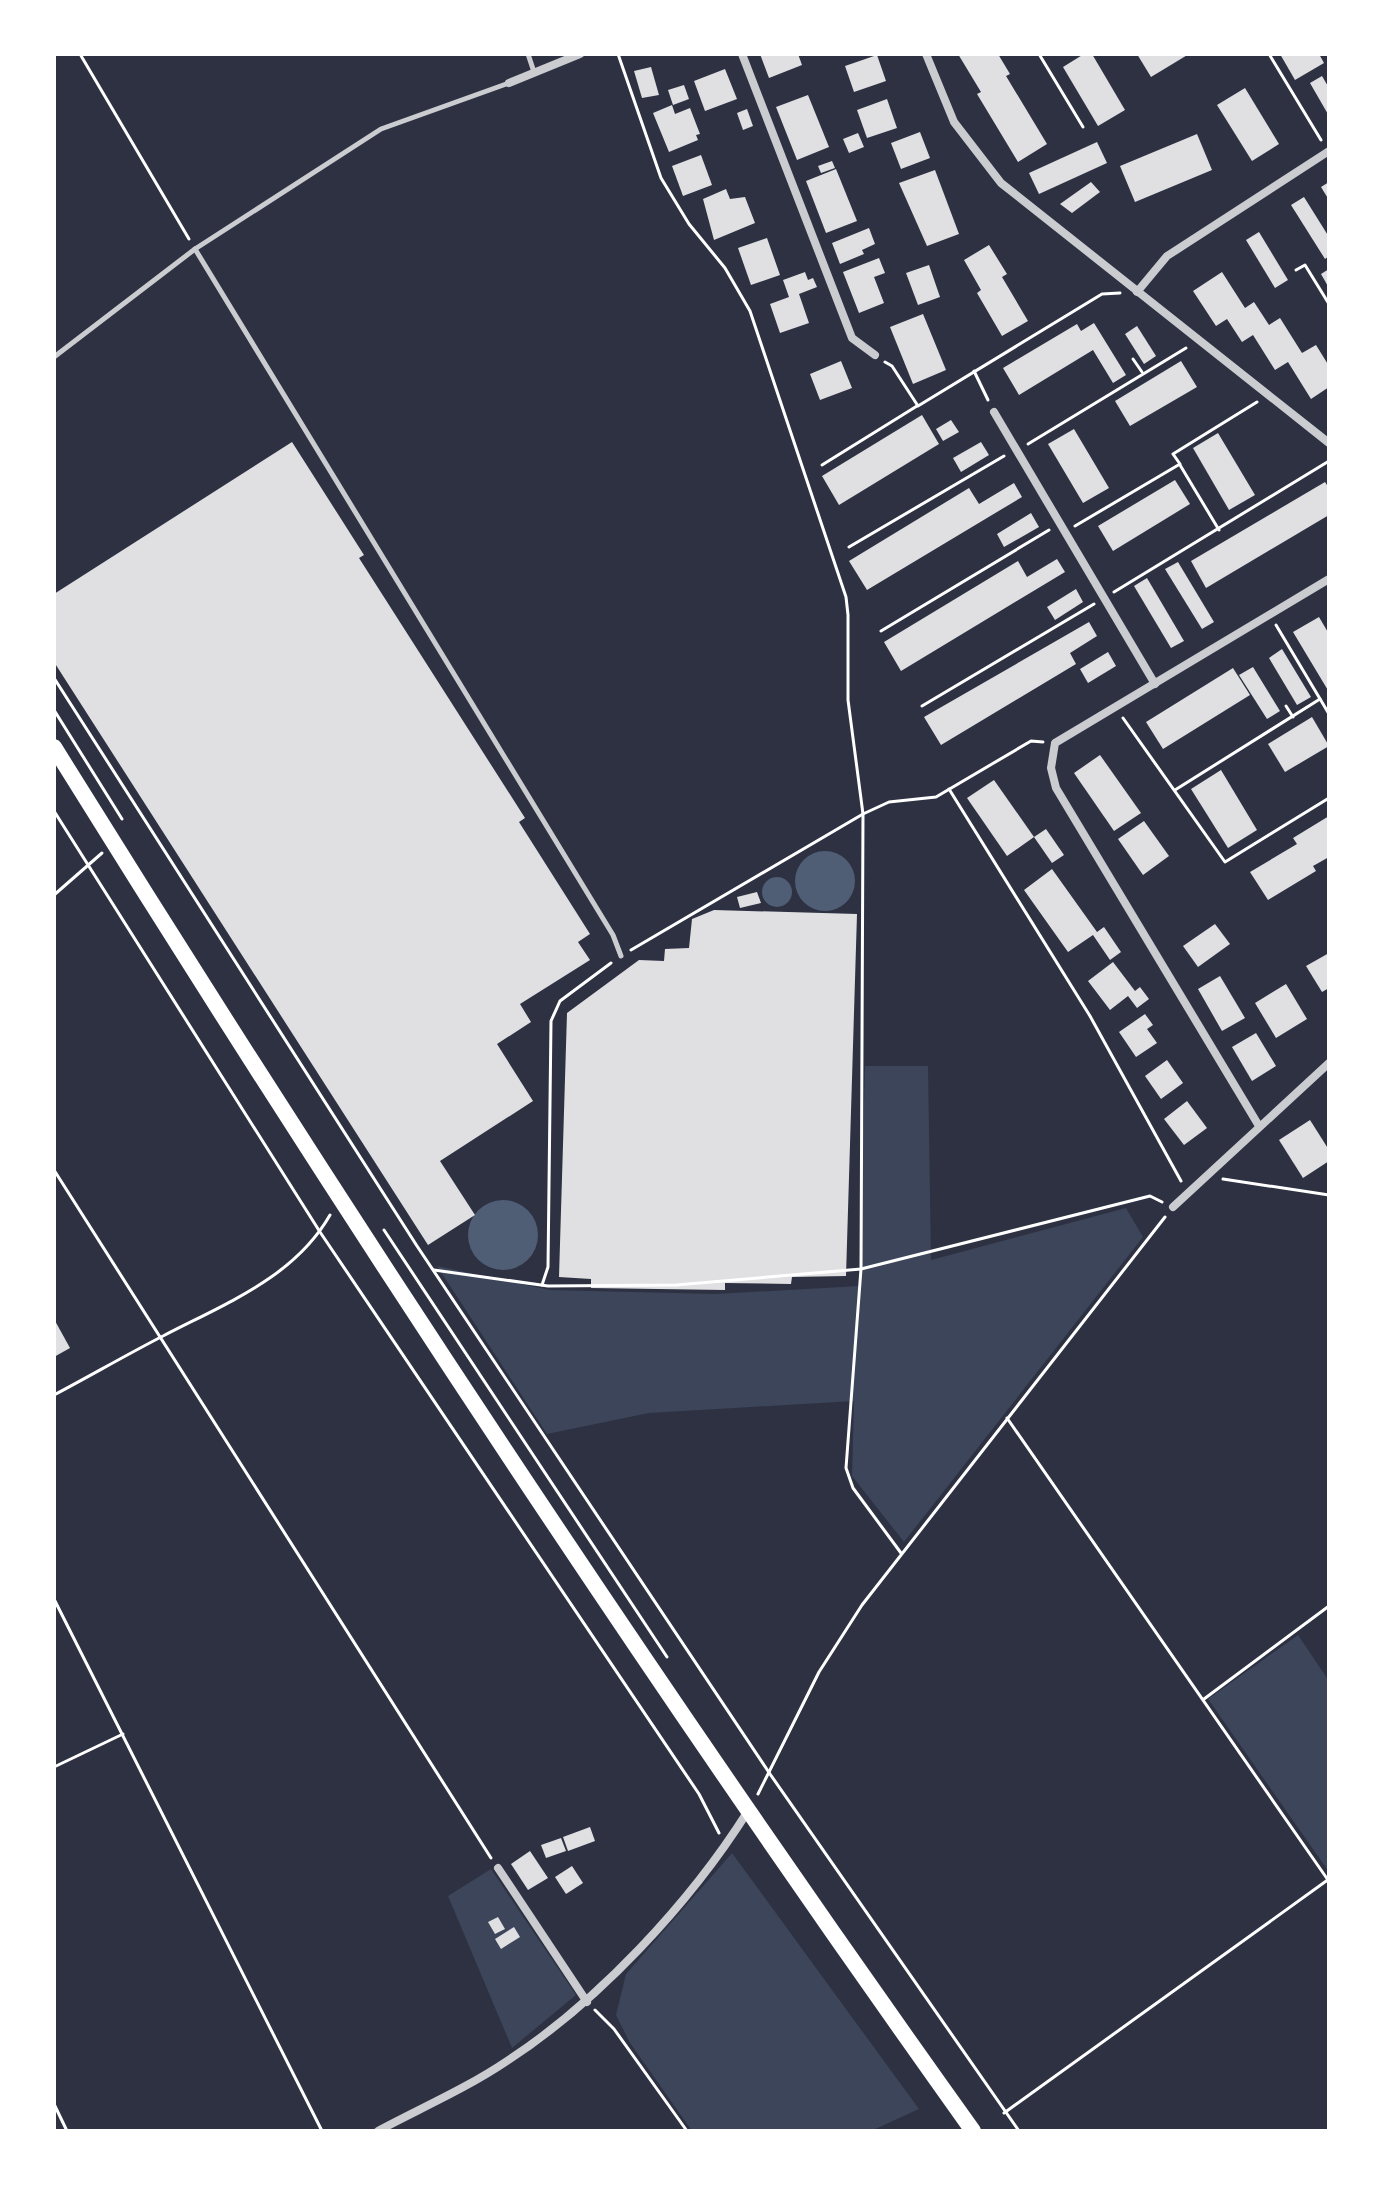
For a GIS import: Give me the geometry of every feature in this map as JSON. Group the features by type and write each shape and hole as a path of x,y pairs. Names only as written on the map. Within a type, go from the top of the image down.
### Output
{"main road":[{"path":"54,747 340,1198 748,1811 973,2131"}],"street":[{"path":"509,83 580,54"},
{"path":"742,54 852,338 875,355"},
{"path":"926,54 954,122 994,175 1034,212 1199,339 1266,397 1329,443"},
{"path":"1137,292 1167,256 1328,151"},
{"path":"994,412 1155,684"},
{"path":"1259,1126 1056,788 1051,768 1055,743 1329,579"},
{"path":"1173,1207 1203,1176 1329,1063"},
{"path":"378,2131 506,2062 587,2002 726,1847 748,1811"},
{"path":"498,1868 587,2002"}],"lane":[{"path":"528,54 534,73"},
{"path":"54,357 195,249 381,129 509,83"},
{"path":"195,249 613,935 621,956"}],"path":[{"path":"80,54 195,249"},
{"path":"618,54 661,178 689,224 725,268 750,311 846,597 848,700 863,814 861,1269 846,1468 853,1488 901,1553"},
{"path":"1039,54 1083,127"},
{"path":"1269,54 1328,151"},
{"path":"1296,270 1305,265 1329,304"},
{"path":"822,465 1102,294 1137,292"},
{"path":"849,547 1017,451 1199,339"},
{"path":"875,355 892,366 918,406"},
{"path":"1133,359 1143,374"},
{"path":"974,371 994,412"},
{"path":"1219,530 1173,454 1266,397"},
{"path":"922,706 1329,461"},
{"path":"881,631 1180,464"},
{"path":"1152,568 1157,577"},
{"path":"1270,615 1329,714"},
{"path":"54,678 434,1270 770,1774 1019,2131"},
{"path":"1175,790 1320,699"},
{"path":"1286,706 1293,717"},
{"path":"1116,708 1225,862 1329,798"},
{"path":"54,710 121,819"},
{"path":"542,1285 548,1267 551,1021 560,1001 621,956 863,814 889,802 936,797 1031,741 1055,743"},
{"path":"949,789 1090,1016 1176,1178 1192,1189"},
{"path":"54,811 320,1232 699,1794 726,1847"},
{"path":"54,895 86,863 114,845"},
{"path":"54,1170 498,1868"},
{"path":"1203,1176 1329,1195"},
{"path":"434,1270 542,1285 676,1285 861,1269 1150,1196 1173,1207 901,1553 836,1643 748,1811"},
{"path":"54,1395 255,1289 290,1264 320,1232 340,1198"},
{"path":"378,1223 669,1661"},
{"path":"1004,2113 1329,1880 1007,1418"},
{"path":"54,1599 322,2131"},
{"path":"1204,1699 1329,1606"},
{"path":"54,1767 123,1734"},
{"path":"587,2002 614,2029 687,2131"},
{"path":"54,2104 67,2131"}],"shaded area":[{"path":"825,851 846,860 855,881 846,902 825,911 804,902 795,881 804,860"},
{"path":"777,877 788,881 792,892 788,903 777,907 766,903 762,892 766,881"},
{"path":"865,1066 928,1066 931,1260 1126,1208 1143,1237 904,1542 852,1476 854,1401 649,1413 547,1434 437,1266 550,1290 715,1294 859,1286"},
{"path":"503,1200 522,1206 532,1216 538,1235 532,1254 522,1264 503,1270 484,1264 474,1254 468,1235 474,1216 484,1206"},
{"path":"1298,1635 1329,1681 1329,1872 1208,1699"},
{"path":"732,1853 919,2109 871,2131 692,2131 630,2043 616,2015 626,1974"},
{"path":"491,1869 576,1995 512,2048 448,1896"}],"building":[{"path":"760,54 798,54 802,65 769,78"},
{"path":"958,54 998,54 1010,74 1006,76 1047,144 1018,162 977,94 981,92"},
{"path":"1084,54 1092,54 1125,110 1098,126 1063,67"},
{"path":"1137,54 1189,54 1151,77"},
{"path":"1280,54 1319,54 1324,63 1295,80"},
{"path":"877,55 886,81 854,92 845,66"},
{"path":"651,67 659,95 642,98 634,71"},
{"path":"725,69 737,99 705,111 694,81"},
{"path":"1322,76 1329,88 1329,116 1310,83"},
{"path":"684,85 689,99 673,105 668,90"},
{"path":"1245,88 1279,144 1252,161 1217,105"},
{"path":"808,95 829,147 797,160 776,107"},
{"path":"887,99 897,128 867,138 857,110"},
{"path":"672,105 675,114 690,108 700,134 696,135 698,140 669,152 653,113"},
{"path":"747,109 753,126 743,130 737,113"},
{"path":"920,132 930,158 901,169 891,143"},
{"path":"858,133 864,147 849,153 843,139"},
{"path":"1197,134 1212,170 1135,202 1120,166"},
{"path":"1097,142 1107,163 1039,194 1029,173"},
{"path":"701,155 712,185 683,196 672,166"},
{"path":"832,161 835,168 821,173 818,166"},
{"path":"836,169 857,221 826,233 806,181"},
{"path":"935,170 959,234 927,246 899,183"},
{"path":"1091,182 1100,192 1072,213 1060,204"},
{"path":"1329,182 1329,200 1321,187"},
{"path":"726,189 730,199 745,197 755,223 714,240 703,199"},
{"path":"1304,197 1329,237 1329,256 1325,259 1291,205"},
{"path":"869,228 875,244 862,250 864,254 840,264 832,243"},
{"path":"1259,232 1288,280 1275,288 1246,240"},
{"path":"767,238 780,275 751,285 738,248"},
{"path":"989,245 1007,274 1002,277 1028,321 1002,336 977,293 981,290 964,260"},
{"path":"879,258 885,273 874,277 884,303 859,313 843,272"},
{"path":"929,265 940,297 918,305 906,273"},
{"path":"1329,269 1329,288 1321,274"},
{"path":"805,272 808,280 813,278 817,287 799,294 809,323 780,333 770,304 789,297 783,280"},
{"path":"1222,272 1245,308 1254,302 1269,325 1280,318 1302,353 1316,345 1329,366 1329,387 1311,399 1288,362 1275,370 1253,335 1242,342 1227,319 1216,326 1193,291"},
{"path":"923,314 946,370 913,384 890,327"},
{"path":"1094,323 1126,375 1113,383 1093,350 1019,395 1003,368 1077,324 1081,331"},
{"path":"1137,326 1156,356 1144,364 1125,334"},
{"path":"841,361 852,388 820,400 810,374"},
{"path":"1181,361 1197,387 1130,426 1115,401"},
{"path":"922,415 939,444 839,505 822,476"},
{"path":"951,420 959,432 943,441 936,429"},
{"path":"1074,429 1109,488 1083,503 1048,444"},
{"path":"1218,433 1255,495 1229,510 1193,448"},
{"path":"292,442 364,555 359,558 525,818 519,822 590,934 578,942 590,960 520,1004 531,1022 497,1044 533,1101 440,1161 475,1215 428,1245 54,662 54,594"},
{"path":"981,442 989,455 961,472 953,458"},
{"path":"1175,480 1190,504 1113,551 1098,526"},
{"path":"1325,482 1329,488 1329,515 1206,588 1191,561"},
{"path":"1014,483 1022,497 867,590 849,561 969,488 979,504"},
{"path":"1031,513 1039,527 1004,547 997,534"},
{"path":"1057,559 1065,572 901,671 884,642 1018,561 1027,577"},
{"path":"1178,562 1214,622 1202,629 1165,569"},
{"path":"1147,578 1184,641 1171,648 1134,586"},
{"path":"1076,589 1083,602 1055,620 1047,607"},
{"path":"1319,617 1329,634 1329,692 1293,632"},
{"path":"1089,622 1097,636 1070,653 1076,664 941,745 924,717"},
{"path":"1282,649 1311,697 1297,705 1269,658"},
{"path":"1108,652 1116,666 1088,683 1080,669"},
{"path":"1253,667 1280,711 1267,719 1239,675"},
{"path":"1233,668 1250,695 1163,749 1146,722"},
{"path":"1312,717 1329,746 1285,772 1268,744"},
{"path":"1100,755 1141,813 1114,831 1074,773"},
{"path":"1221,770 1257,830 1228,848 1191,789"},
{"path":"994,780 1034,837 1007,856 967,798"},
{"path":"1329,816 1329,857 1313,866 1316,871 1268,900 1250,872 1297,844 1293,838"},
{"path":"1144,821 1169,856 1143,875 1118,839"},
{"path":"1046,829 1064,855 1052,863 1034,837"},
{"path":"1052,869 1097,932 1104,927 1121,952 1110,960 1093,935 1068,952 1024,890"},
{"path":"757,892 761,903 740,908 737,897"},
{"path":"714,910 857,914 846,1276 792,1277 791,1284 725,1283 725,1290 591,1288 591,1279 559,1277 567,1013 639,960 664,961 665,949 689,948 692,919"},
{"path":"1215,924 1230,944 1198,967 1183,946"},
{"path":"1329,953 1329,988 1322,992 1306,966"},
{"path":"1113,962 1135,991 1140,987 1149,999 1137,1008 1128,996 1110,1010 1088,981"},
{"path":"1220,976 1245,1018 1222,1031 1198,989"},
{"path":"1286,984 1307,1019 1276,1038 1255,1003"},
{"path":"1145,1014 1153,1025 1147,1029 1157,1043 1136,1057 1119,1032"},
{"path":"1256,1033 1276,1066 1252,1081 1232,1047"},
{"path":"1167,1060 1183,1083 1161,1099 1145,1076"},
{"path":"1187,1101 1207,1128 1184,1145 1164,1119"},
{"path":"1310,1120 1329,1150 1329,1161 1303,1178 1279,1140"},
{"path":"54,1319 70,1348 54,1357"},
{"path":"590,1827 595,1841 568,1851 563,1837"},
{"path":"561,1838 566,1851 546,1858 541,1845"},
{"path":"530,1851 548,1878 528,1890 511,1864"},
{"path":"572,1866 583,1883 566,1894 555,1877"},
{"path":"498,1917 505,1929 495,1934 488,1922"},
{"path":"514,1927 520,1937 501,1949 495,1939"}]}
